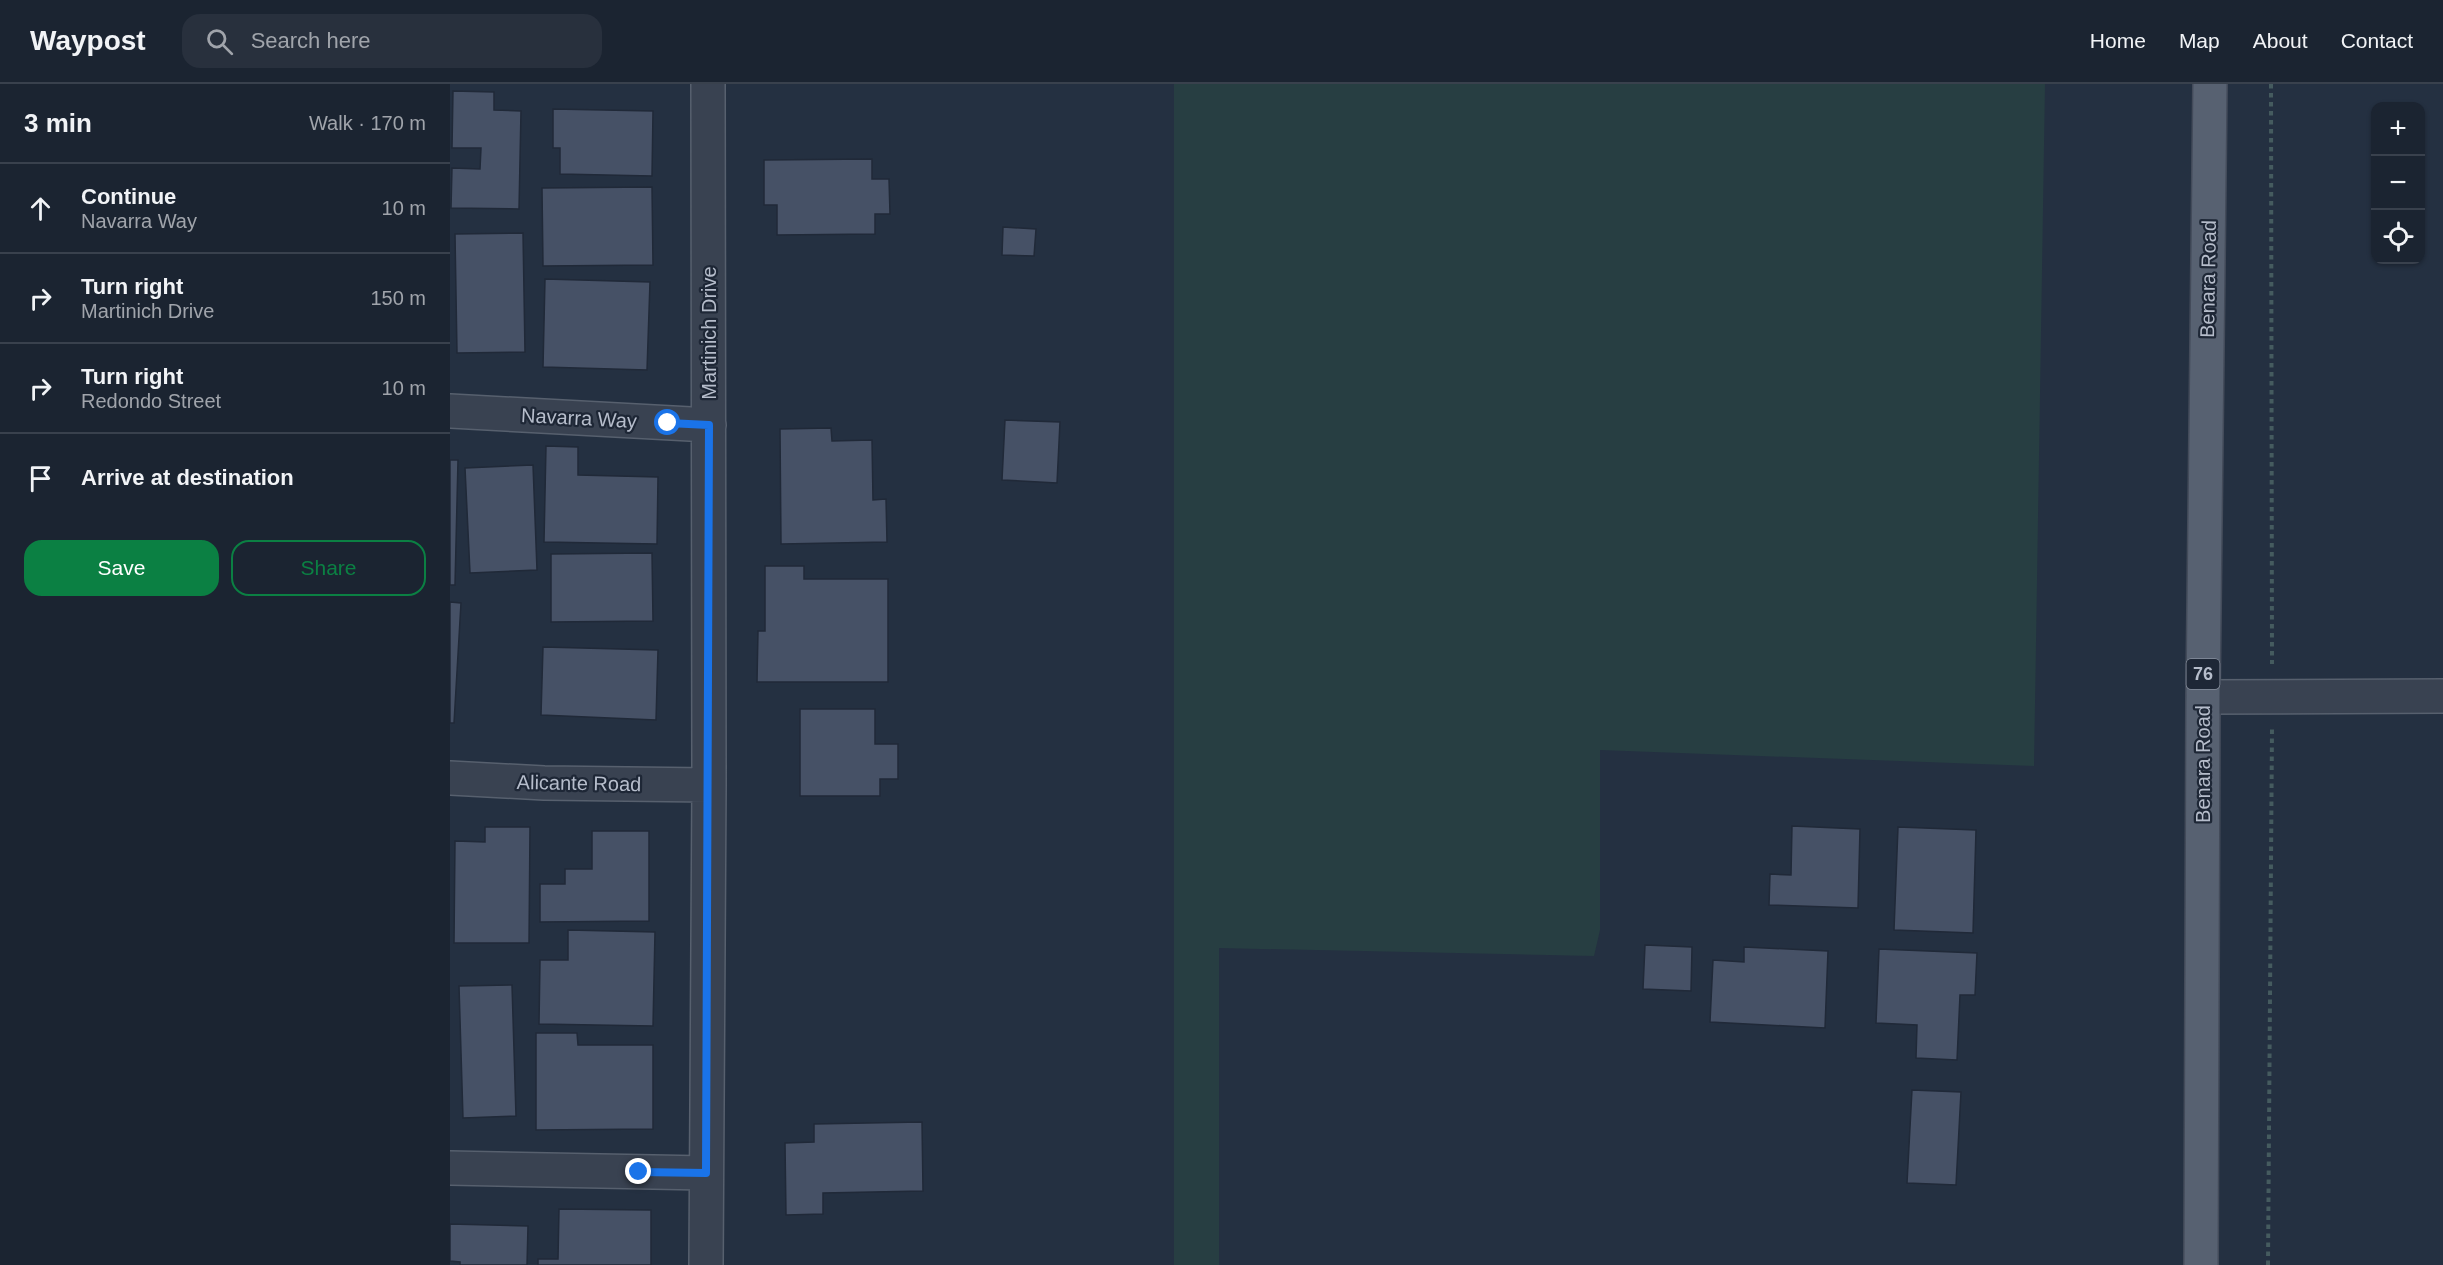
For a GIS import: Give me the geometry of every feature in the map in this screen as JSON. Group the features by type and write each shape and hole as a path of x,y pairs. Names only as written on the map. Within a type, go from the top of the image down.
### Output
{"main road":[{"name":"Benara Road","path":"2201,1265 2203,697 2210,84"}],"street":[{"name":"Martinich Drive","path":"706,1265 709,785 708,84"},
{"name":"Navarra Way","path":"450,411 709,425"},
{"path":"2203,697 2443,696"},
{"name":"Alicante Road","path":"450,778 544,783 709,785"},
{"path":"450,1168 706,1173"}],"green space":[{"path":"1174,84 2045,84 2034,766 1600,750 1600,930 1594,956 1219,948 1219,1265 1174,1265"}],"building":[{"path":"453,91 494,92 494,110 521,111 519,209 451,208 452,168 480,169 481,148 452,148"},
{"path":"553,109 653,111 652,176 560,174 560,148 553,148"},
{"path":"872,159 872,179 889,179 890,214 875,214 875,234 777,235 777,205 764,205 764,160"},
{"path":"652,187 653,265 543,266 542,188"},
{"path":"1003,227 1036,229 1034,256 1002,255"},
{"path":"523,233 525,352 457,353 455,234"},
{"path":"545,279 650,282 647,370 543,367"},
{"path":"1005,420 1060,422 1057,483 1002,480"},
{"path":"831,428 832,441 872,440 873,500 886,499 887,542 781,544 780,429"},
{"path":"546,446 578,447 578,475 658,477 657,544 544,542"},
{"path":"450,460 458,460 455,585 450,585"},
{"path":"533,465 537,570 470,573 465,468"},
{"path":"652,553 653,621 551,622 551,554"},
{"path":"765,566 804,566 804,579 888,579 888,682 757,682 758,631 765,631"},
{"path":"450,602 461,603 454,723 450,723"},
{"path":"543,647 658,650 656,720 541,715"},
{"path":"800,709 875,709 875,744 898,744 898,779 880,779 880,796 800,796"},
{"path":"1792,826 1860,829 1858,908 1769,905 1770,874 1791,875"},
{"path":"485,827 530,827 529,943 454,943 455,841 485,842"},
{"path":"1898,827 1976,830 1973,933 1894,930"},
{"path":"592,831 649,831 649,921 540,922 540,884 565,884 565,869 592,869"},
{"path":"568,930 655,932 653,1026 539,1024 540,960 568,960"},
{"path":"1645,945 1692,947 1691,991 1643,989"},
{"path":"1744,947 1828,951 1825,1028 1710,1022 1713,960 1744,962"},
{"path":"1879,949 1977,953 1975,995 1960,995 1957,1060 1916,1058 1917,1025 1876,1023"},
{"path":"512,985 516,1116 463,1118 459,986"},
{"path":"536,1033 577,1033 578,1045 653,1045 653,1129 536,1130"},
{"path":"1912,1090 1961,1092 1956,1185 1907,1183"},
{"path":"922,1122 923,1191 823,1193 823,1214 786,1215 785,1143 814,1142 814,1124"},
{"path":"559,1209 651,1210 651,1265 538,1265 538,1259 558,1259"},
{"path":"450,1224 528,1226 527,1265 460,1265 460,1262 450,1261"}],"route":[{"path":"639,1172 706,1173 709,425 668,423"}]}
